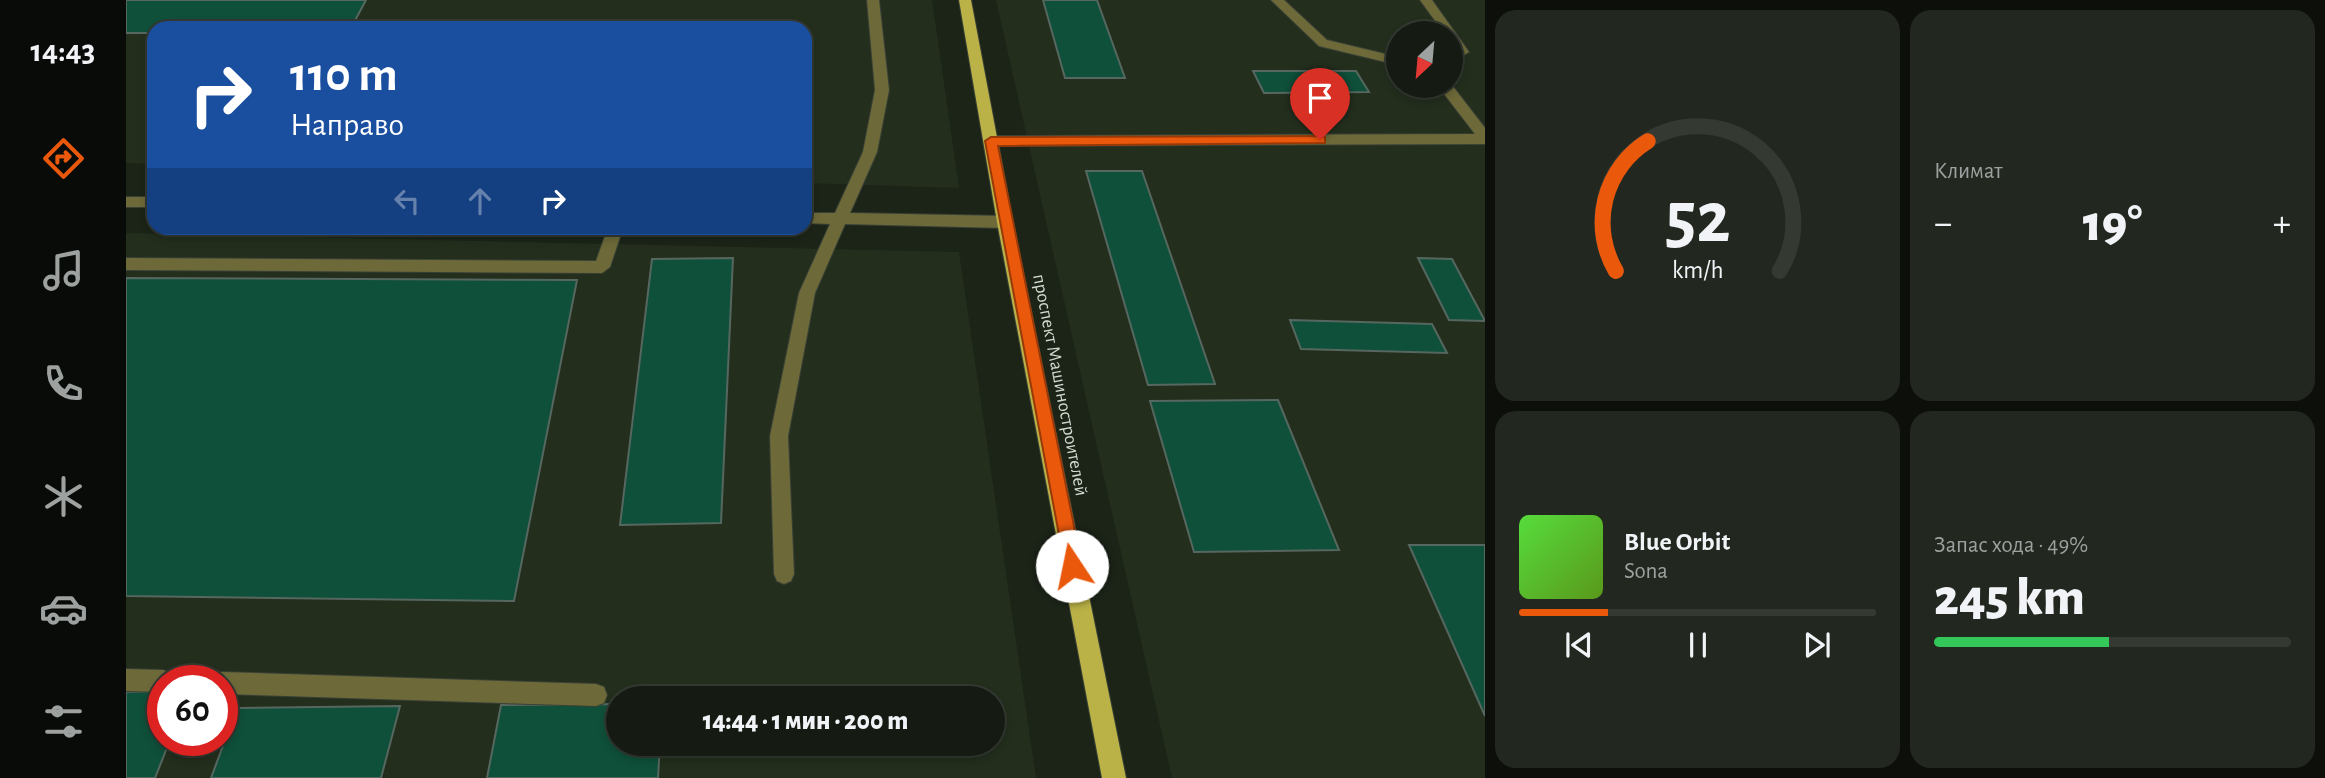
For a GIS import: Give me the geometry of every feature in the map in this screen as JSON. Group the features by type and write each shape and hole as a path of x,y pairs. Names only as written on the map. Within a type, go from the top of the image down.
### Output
{"main road":[{"name":"проспект Машиностроителей","path":"965,0 1005,222 1114,778"}],"street":[{"path":"784,574 779,436 807,293 870,152 881,90 873,0"},
{"path":"1277,0 1323,43 1386,58"},
{"path":"1426,0 1441,21"},
{"path":"1454,98 1485,139"},
{"path":"991,141 1485,139"},
{"path":"126,202 147,202"},
{"path":"812,218 1005,222"},
{"path":"126,264 602,267 613,235"},
{"path":"126,680 147,681"},
{"path":"238,684 597,695"}],"shaded area":[{"path":"126,0 932,0 959,188 812,183 812,21 147,21 147,164 126,163"},
{"path":"996,0 1485,0 1485,778 1172,778"},
{"path":"126,233 959,252 1036,778 126,778"}],"building":[{"path":"126,0 366,0 355,21 147,21 147,33 126,33"},
{"path":"1043,0 1097,0 1125,78 1065,78"},
{"path":"1253,71 1356,71 1369,92 1264,93"},
{"path":"1086,171 1142,171 1215,384 1148,385"},
{"path":"733,258 721,523 620,525 652,259"},
{"path":"1418,258 1452,259 1485,321 1449,320"},
{"path":"126,278 577,280 514,601 126,596"},
{"path":"1290,320 1432,324 1447,353 1301,349"},
{"path":"1278,400 1339,550 1194,552 1150,401"},
{"path":"1409,545 1485,545 1485,716"},
{"path":"147,691 147,756 164,756 155,778 126,778 126,692"},
{"path":"606,704 606,756 659,756 658,778 487,778 501,705"},
{"path":"400,706 381,778 211,778 219,756 238,756 238,708"}],"route":[{"path":"1072,566 991,141 1320,140"}]}
